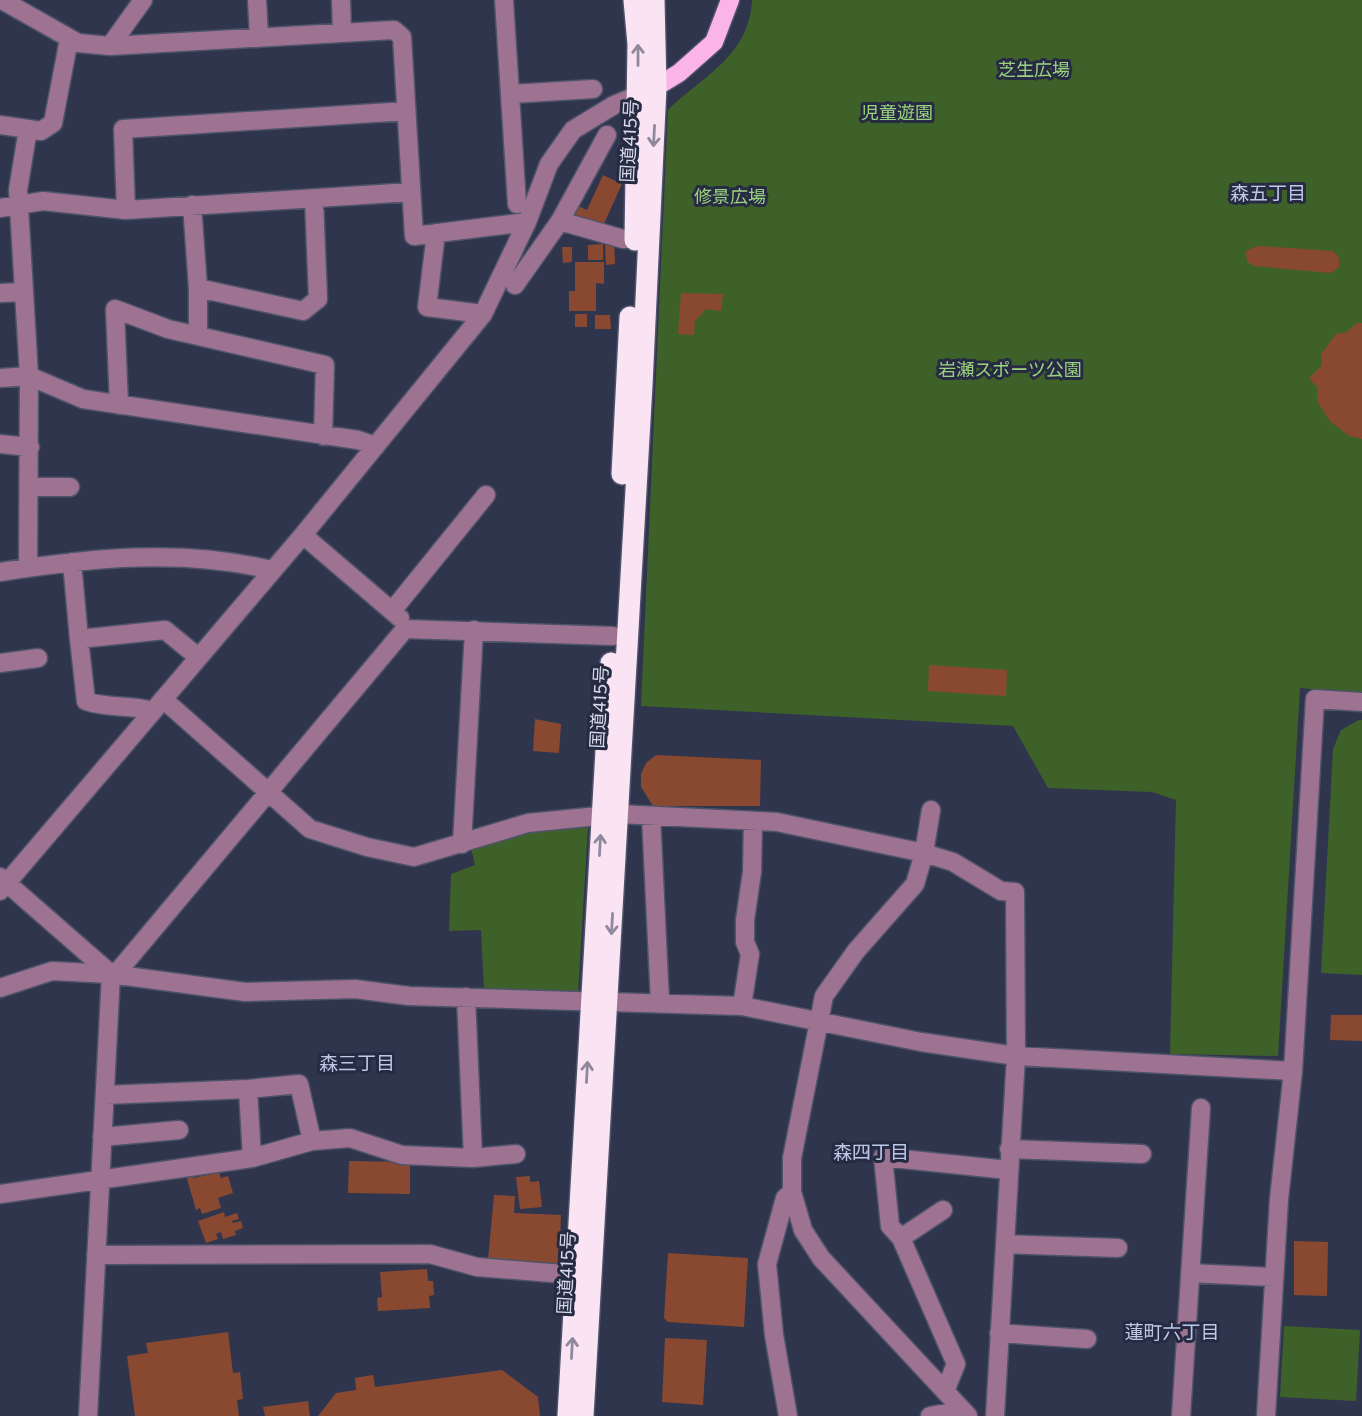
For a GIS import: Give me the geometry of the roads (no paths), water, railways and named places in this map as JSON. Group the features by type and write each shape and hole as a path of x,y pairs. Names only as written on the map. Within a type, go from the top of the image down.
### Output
{"highway":[{"name":"国道415号","path":"634,0 647,91"},
{"name":"国道415号","path":"568,1416 583,1276 654,0"},
{"name":"国道415号","path":"610,815 613,636 642,239"},
{"name":"国道415号","path":"583,1276 583,1416"}],"main road":[{"path":"647,91 679,73 714,42 730,0"}],"street":[{"path":"2,0 78,43 110,46 394,30 402,37 414,236 527,222"},
{"path":"110,46 143,0"},
{"path":"257,0 259,38"},
{"path":"341,0 342,33"},
{"path":"504,0 517,204"},
{"path":"0,125 41,131 53,123 69,39"},
{"path":"511,94 593,89"},
{"path":"111,974 2,884 303,535 483,314 527,222 549,164 573,130 614,105 647,91"},
{"path":"126,210 123,129 406,111"},
{"path":"28,129 19,205 29,376 28,568"},
{"path":"515,285 560,221 607,135"},
{"path":"515,177 541,186"},
{"path":"0,208 43,201 126,210 411,192"},
{"path":"198,288 303,311 318,299 314,199"},
{"path":"192,205 198,288 198,334"},
{"path":"560,221 642,239"},
{"path":"436,233 427,307 483,314"},
{"path":"0,293 24,292"},
{"path":"119,405 115,309 168,329 325,365 323,436"},
{"path":"0,378 29,376 83,400 376,446"},
{"path":"0,444 30,447"},
{"path":"30,487 70,486"},
{"path":"392,611 486,495"},
{"path":"303,535 411,627"},
{"path":"0,572 107,557 228,560 271,570"},
{"path":"72,562 86,701 102,707 157,705 310,829 367,848 414,857 528,823 610,815 777,822 924,853 953,862 1001,891 1015,892 1016,1056 995,1416"},
{"path":"111,974 120,968 405,629 411,627 613,636"},
{"path":"79,639 165,630 198,657"},
{"path":"462,844 474,630"},
{"path":"0,663 38,659"},
{"path":"1266,1416 1274,1277 1293,1071 1315,699 1362,702"},
{"path":"931,810 924,853 915,884 856,951 824,996 792,1158 792,1192 803,1230 821,1258 965,1413"},
{"path":"650,816 660,1002"},
{"path":"742,1006 750,954 745,942 745,920 752,872 753,821"},
{"path":"0,988 52,971 111,974 245,992 355,989 409,996 742,1006 921,1042 1016,1056 1293,1071"},
{"path":"88,1416 111,974"},
{"path":"466,997 473,1158"},
{"path":"104,1095 248,1089 299,1084 312,1141"},
{"path":"248,1089 252,1158"},
{"path":"1181,1416 1201,1108"},
{"path":"102,1137 179,1130"},
{"path":"0,1194 252,1158 312,1141 349,1138 402,1155 473,1158 516,1154"},
{"path":"1009,1149 1142,1154"},
{"path":"945,1391 956,1364 901,1238 890,1226 883,1157 976,1165 983,1170 1008,1170"},
{"path":"788,1416 774,1335 767,1264 785,1198 792,1192"},
{"path":"901,1238 943,1210"},
{"path":"1005,1244 1118,1248"},
{"path":"96,1255 430,1254 477,1267 583,1276"},
{"path":"1190,1273 1274,1277"},
{"path":"999,1333 1087,1339"},
{"path":"930,1416 965,1413"}],"district":[{"name":"森五丁目","path":"1268,195"},
{"name":"森三丁目","path":"357,1065"},
{"name":"森四丁目","path":"871,1154"},
{"name":"蓮町六丁目","path":"1172,1334"}],"park label":[{"name":"芝生広場","path":"1034,71"},
{"name":"児童遊園","path":"897,114"},
{"name":"修景広場","path":"730,198"},
{"name":"岩瀬スポーツ公園","path":"1010,371"}]}
